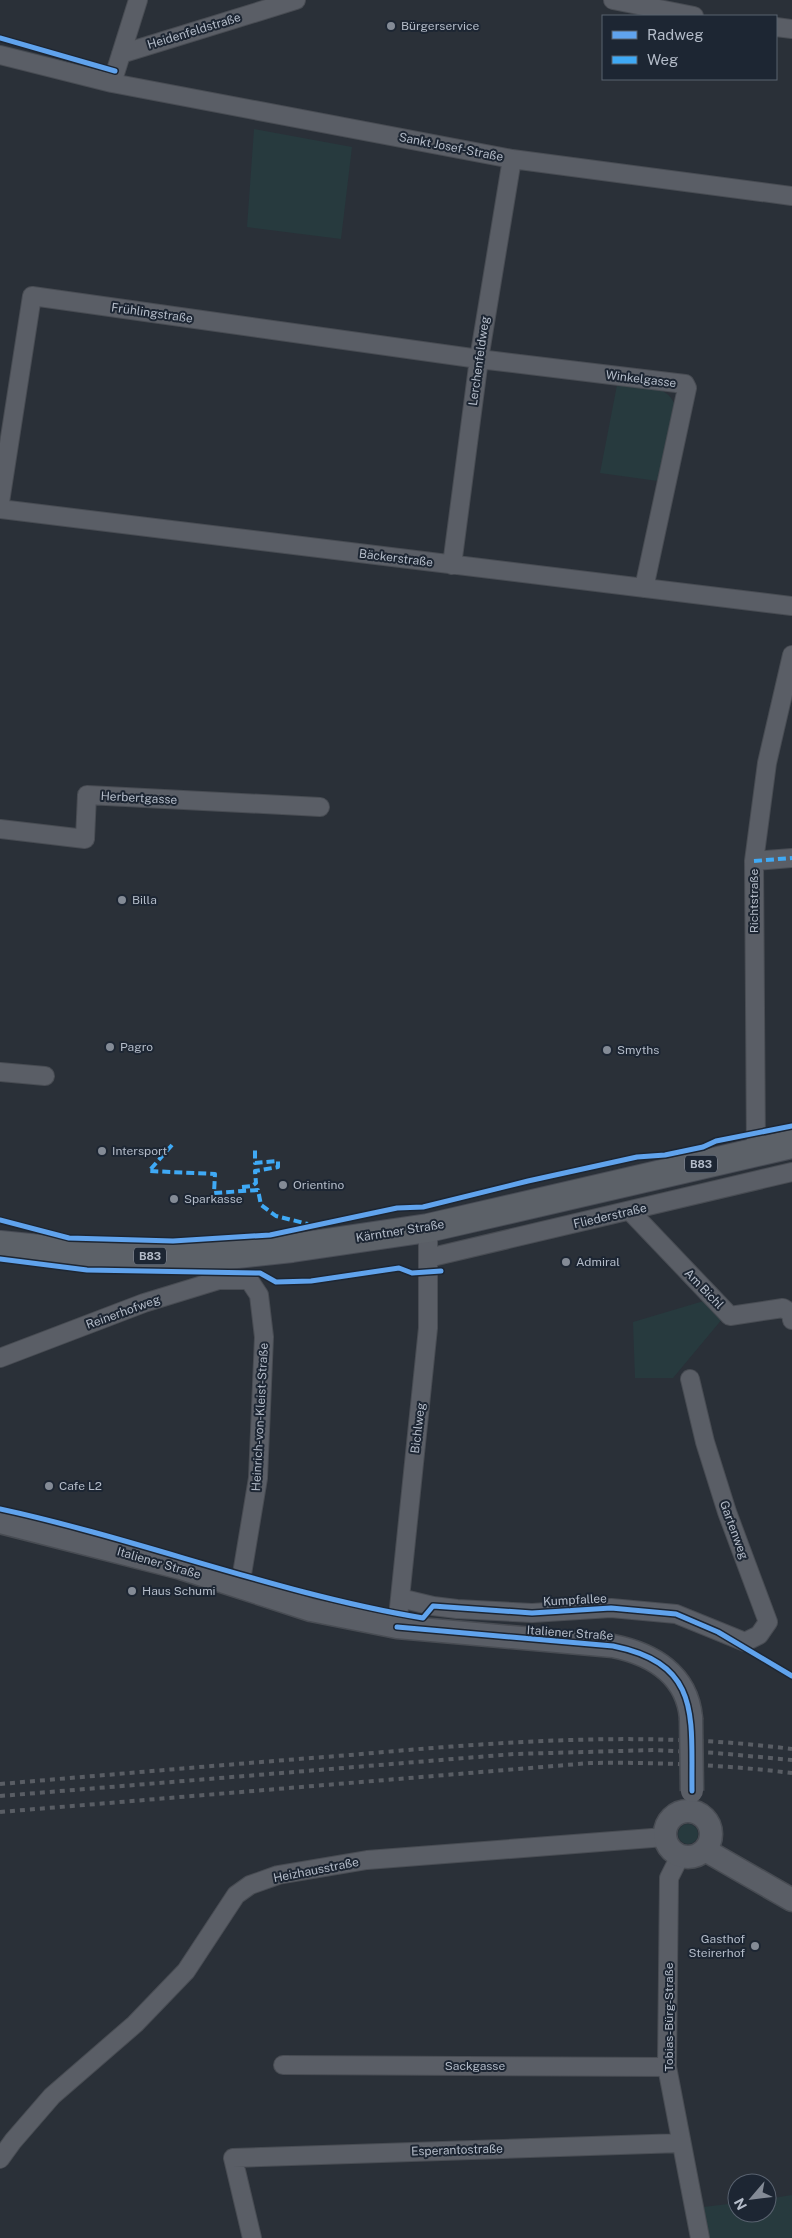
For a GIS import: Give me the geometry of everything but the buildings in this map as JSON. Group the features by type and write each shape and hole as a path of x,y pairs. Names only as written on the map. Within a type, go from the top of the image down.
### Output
{"main road":[{"name":"Kärntner Straße","path":"0,1245 73,1253 178,1257 228,1255 428,1228 792,1144"},
{"path":"0,1227 26,1233 73,1253"}],"street":[{"path":"0,55 112,83 138,0"},
{"name":"Heidenfeldstraße","path":"121,54 296,0"},
{"path":"613,0 689,15"},
{"path":"777,27 792,28"},
{"name":"Sankt Josef-Straße","path":"112,83 512,159 792,196"},
{"name":"Lerchenfeldweg","path":"452,564 479,359 512,159"},
{"name":"Frühlingstraße","path":"0,502 32,296 479,359"},
{"name":"Winkelgasse","path":"479,359 687,385 644,588"},
{"name":"Bäckerstraße","path":"0,509 792,606"},
{"name":"Richtstraße","path":"756,1151 754,860 769,756 792,655"},
{"name":"Herbertgasse","path":"0,829 84,838 87,795 320,807"},
{"path":"754,860 792,858"},
{"path":"0,1072 45,1076"},
{"name":"Fliederstraße","path":"428,1258 792,1172"},
{"name":"Am Bichl","path":"630,1211 730,1316 783,1308 791,1313 792,1320"},
{"name":"Bichlweg","path":"397,1627 427,1338 428,1228"},
{"name":"Reinerhofweg","path":"0,1358 144,1303 219,1280 249,1280"},
{"name":"Heinrich-von-Kleist-Straße","path":"240,1586 258,1478 264,1337 259,1295 249,1280"},
{"name":"Gartenweg","path":"690,1379 705,1442 727,1512 768,1622 759,1635 745,1642 718,1632"},
{"name":"Italiener Straße","path":"0,1522 92,1544 240,1586 311,1610 397,1627 613,1646 632,1650 653,1659 673,1674 685,1694 691,1718 691,1801"},
{"name":"Kumpfallee","path":"400,1598 433,1606 457,1609 532,1613 611,1608 676,1614 718,1632"},
{"path":"691,1801 698,1813 708,1823 711,1837 705,1850 690,1857 680,1856 670,1848 665,1837 665,1830 672,1818 691,1801"},
{"name":"Heizhausstraße","path":"0,2159 52,2096 136,2024 186,1971 236,1895 250,1885 278,1875 367,1860 665,1837"},
{"path":"705,1850 792,1900"},
{"name":"Tobias-Bürg-Straße","path":"680,1856 670,1878 667,2067 680,2143 700,2238"},
{"name":"Sackgasse","path":"283,2066 667,2067"},
{"name":"Esperantostraße","path":"252,2238 233,2158 680,2143"}],"green space":[{"path":"254,129 352,147 341,239 247,227"},
{"path":"617,385 658,389 665,392 675,405 658,481 600,473"},
{"path":"707,1300 723,1318 673,1378 635,1378 633,1322"},
{"path":"688,1824 695,1827 698,1834 695,1841 688,1844 681,1841 678,1834 681,1827"},
{"path":"792,2195 792,2238 708,2238 703,2207 727,2204 727,2223 777,2223 777,2197"}],"railway":[{"path":"0,1784 516,1742 626,1739 682,1740 792,1749"},
{"path":"0,1796 514,1754 655,1750 792,1760"},
{"path":"0,1812 590,1763 691,1765 792,1773"}],"marked path":[{"path":"754,861 792,858"},
{"path":"172,1145 149,1171 215,1174 214,1193 258,1190 261,1205 276,1216 308,1224"},
{"path":"242,1187 252,1186 256,1183 255,1171 278,1167 278,1161 255,1163 255,1148"}],"cycle path":[{"path":"0,38 115,71"},
{"path":"0,1220 69,1238 173,1241 270,1235 397,1208 423,1207 637,1157 665,1155 703,1147 716,1141 792,1126"},
{"path":"0,1259 87,1270 260,1273 276,1282 311,1281 399,1268 412,1273 441,1271"},
{"path":"0,1509 106,1536 316,1595 369,1608 423,1618 433,1606 532,1613 611,1608 676,1614 718,1632 792,1676"},
{"path":"397,1627 613,1646 642,1654 663,1666 677,1680 686,1698 692,1740 692,1791"}],"place":[{"name":"Bürgerservice","path":"391,26"},
{"name":"Billa","path":"122,900"},
{"name":"Pagro","path":"110,1047"},
{"name":"Smyths","path":"607,1050"},
{"name":"Intersport","path":"102,1151"},
{"name":"Orientino","path":"283,1185"},
{"name":"Sparkasse","path":"174,1199"},
{"name":"Admiral","path":"566,1262"},
{"name":"Cafe L2","path":"49,1486"},
{"name":"Haus Schumi","path":"132,1591"},
{"name":"Gasthof Steirerhof","path":"755,1946"}]}
